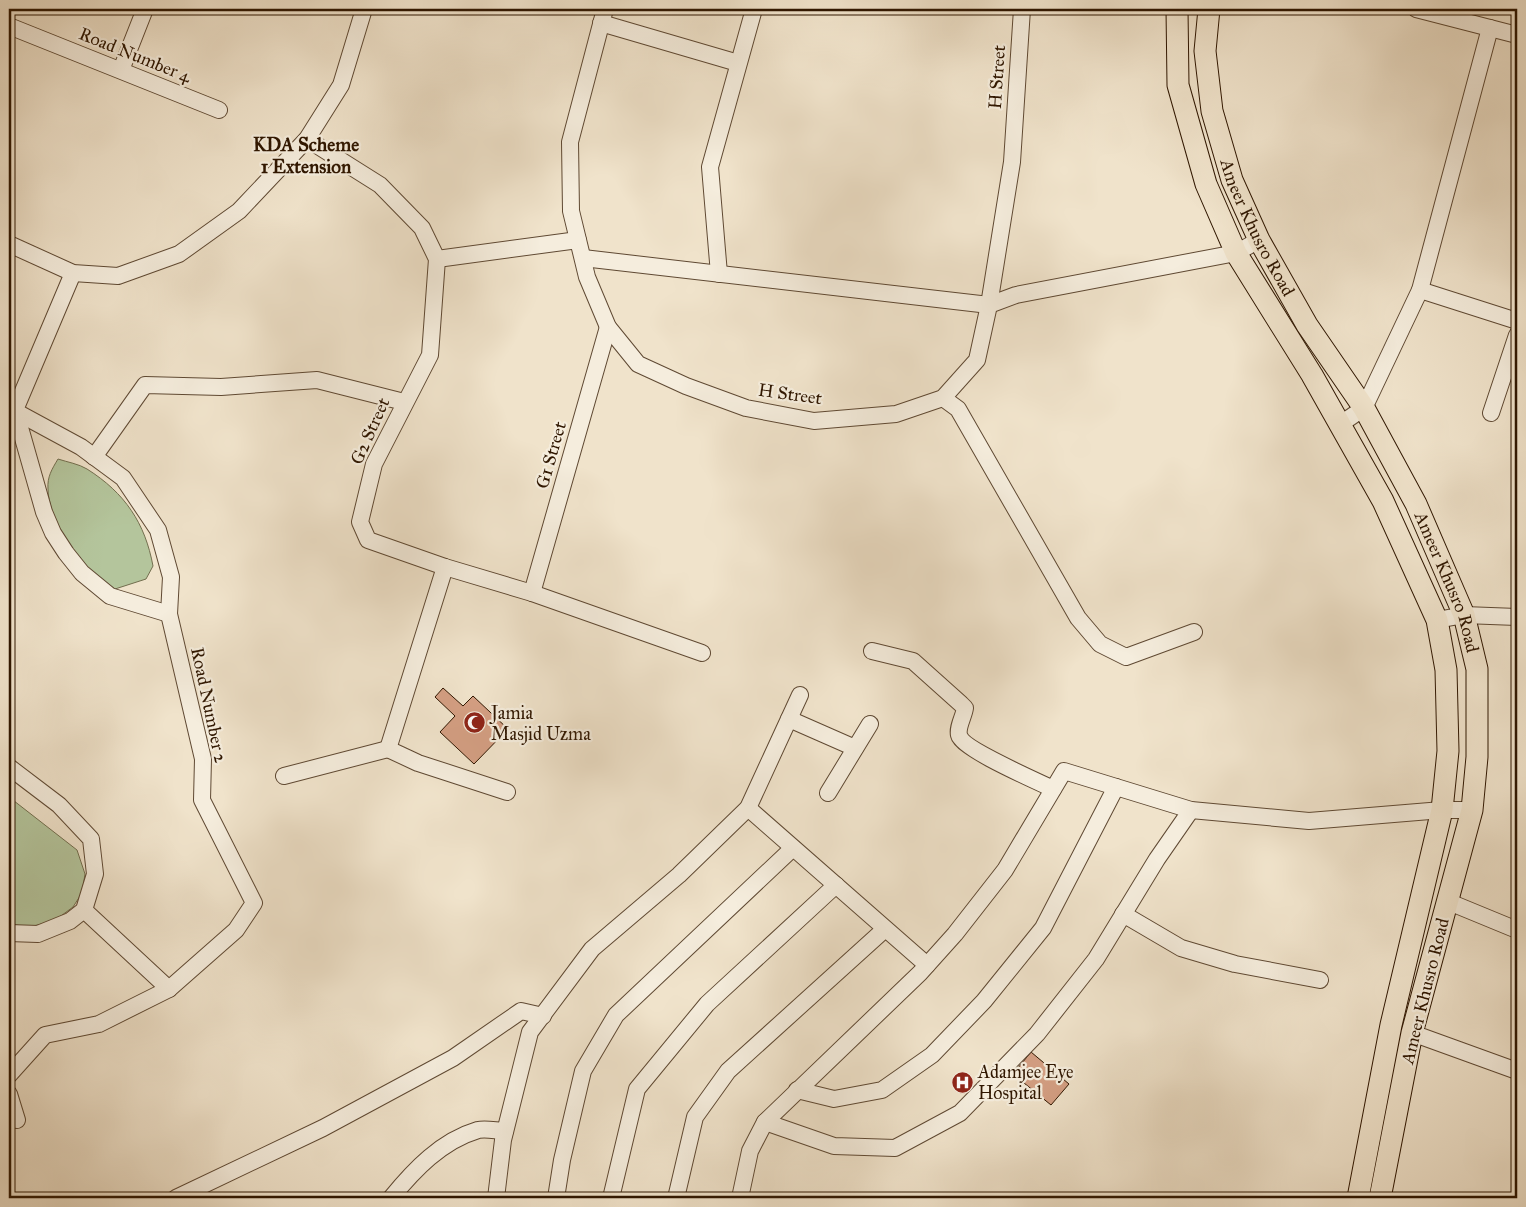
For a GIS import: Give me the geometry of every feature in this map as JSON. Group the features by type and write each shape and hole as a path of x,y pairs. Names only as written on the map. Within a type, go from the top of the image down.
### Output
{"main road":[{"name":"Ameer Khusro Road","path":"1177,9 1178,85 1206,184 1236,254 1312,375 1383,501 1437,620 1446,670 1448,751 1442,810 1391,1025 1358,1198"},
{"name":"Ameer Khusro Road","path":"1209,9 1204,51 1212,111 1232,180 1259,240 1307,325 1364,408 1416,504 1464,615 1476,669 1477,758 1472,810 1412,1033 1380,1198"},
{"path":"1417,913 1448,903 1425,879"}],"street":[{"path":"120,70 144,9"},
{"path":"9,244 73,273 118,276 179,254 240,211 307,139 342,85 364,9"},
{"path":"719,274 710,167 754,9"},
{"name":"H Street","path":"603,16 570,142 571,211 587,277 608,327 638,364 686,386 746,408 814,421 896,414 944,398 977,360 989,305 1012,162 1022,9"},
{"path":"1416,9 1517,35"},
{"path":"603,16 738,63"},
{"name":"Road Number 4","path":"9,26 219,110"},
{"path":"1339,425 1364,408 1420,290 1490,28"},
{"name":"G2 Street","path":"307,139 380,185 422,228 437,259 430,355 404,402 374,464 360,522 368,540 445,567 532,593 702,653"},
{"path":"437,259 578,240"},
{"path":"583,258 989,305 1016,296 1236,254 1259,240"},
{"path":"73,273 12,409 44,512 53,533 66,553 82,573 110,596 169,614"},
{"path":"1420,290 1517,322"},
{"name":"G1 Street","path":"532,593 608,327"},
{"path":"1491,412 1517,335"},
{"path":"94,457 145,385 221,387 317,380 404,402"},
{"path":"944,398 958,408 1078,618 1100,644 1126,657 1194,632"},
{"name":"Road Number 2","path":"9,1075 45,1035 99,1024 169,989 236,930 254,903 202,800 203,759 169,614 171,577 158,530 122,478 80,447 12,409"},
{"path":"388,749 445,567"},
{"path":"1437,620 1464,615 1517,617"},
{"path":"872,651 913,661 965,708 959,730 959,737 964,742 988,757 1053,789"},
{"path":"496,1198 505,1131 530,1032 592,949 678,875 748,808 800,695"},
{"path":"789,719 856,748"},
{"path":"828,793 870,724"},
{"path":"284,776 388,749 418,764 507,792"},
{"path":"9,767 59,805 91,839 95,874 84,910 70,921 38,934 9,933"},
{"path":"740,1198 750,1151 765,1122 927,965 1005,870 1064,771 1191,810 1309,821 1442,810 1472,810"},
{"path":"797,1090 834,1099 882,1090 932,1055 984,1001 1043,928 1116,787"},
{"path":"748,808 927,965"},
{"path":"765,1122 834,1146 895,1148 960,1113 1037,1034 1096,959 1191,810"},
{"path":"556,1198 562,1160 583,1071 616,1014 793,848"},
{"path":"611,1198 637,1089 707,1004 836,885"},
{"path":"1448,903 1517,930"},
{"path":"84,910 169,989"},
{"path":"1123,914 1181,948 1235,964 1320,980"},
{"path":"676,1198 695,1117 728,1071 886,929"},
{"path":"176,1198 322,1128 454,1058 521,1011 543,1016"},
{"path":"1412,1033 1517,1071"},
{"path":"9,1094 17,1120"},
{"path":"391,1198 410,1175 439,1149 479,1130 505,1131"}],"green space":[{"path":"58,459 84,467 100,478 112,488 131,510 145,536 153,566 146,579 115,589 92,574 77,557 57,523 49,499 48,481"},
{"path":"9,797 77,850 85,874 82,893 73,907 54,921 29,927 9,924"}],"building":[{"name":"Jamia Masjid Uzma","path":"443,688 463,706 473,696 508,729 474,764 440,732 455,716 435,697"},
{"path":"1031,1052 1069,1084 1051,1105 1013,1074"}],"place":[{"name":"Jamia Masjid Uzma","path":"475,723"},
{"name":"Adamjee Eye Hospital","path":"962,1082"}],"district":[{"name":"KDA Scheme 1 Extension","path":"306,155"}]}
